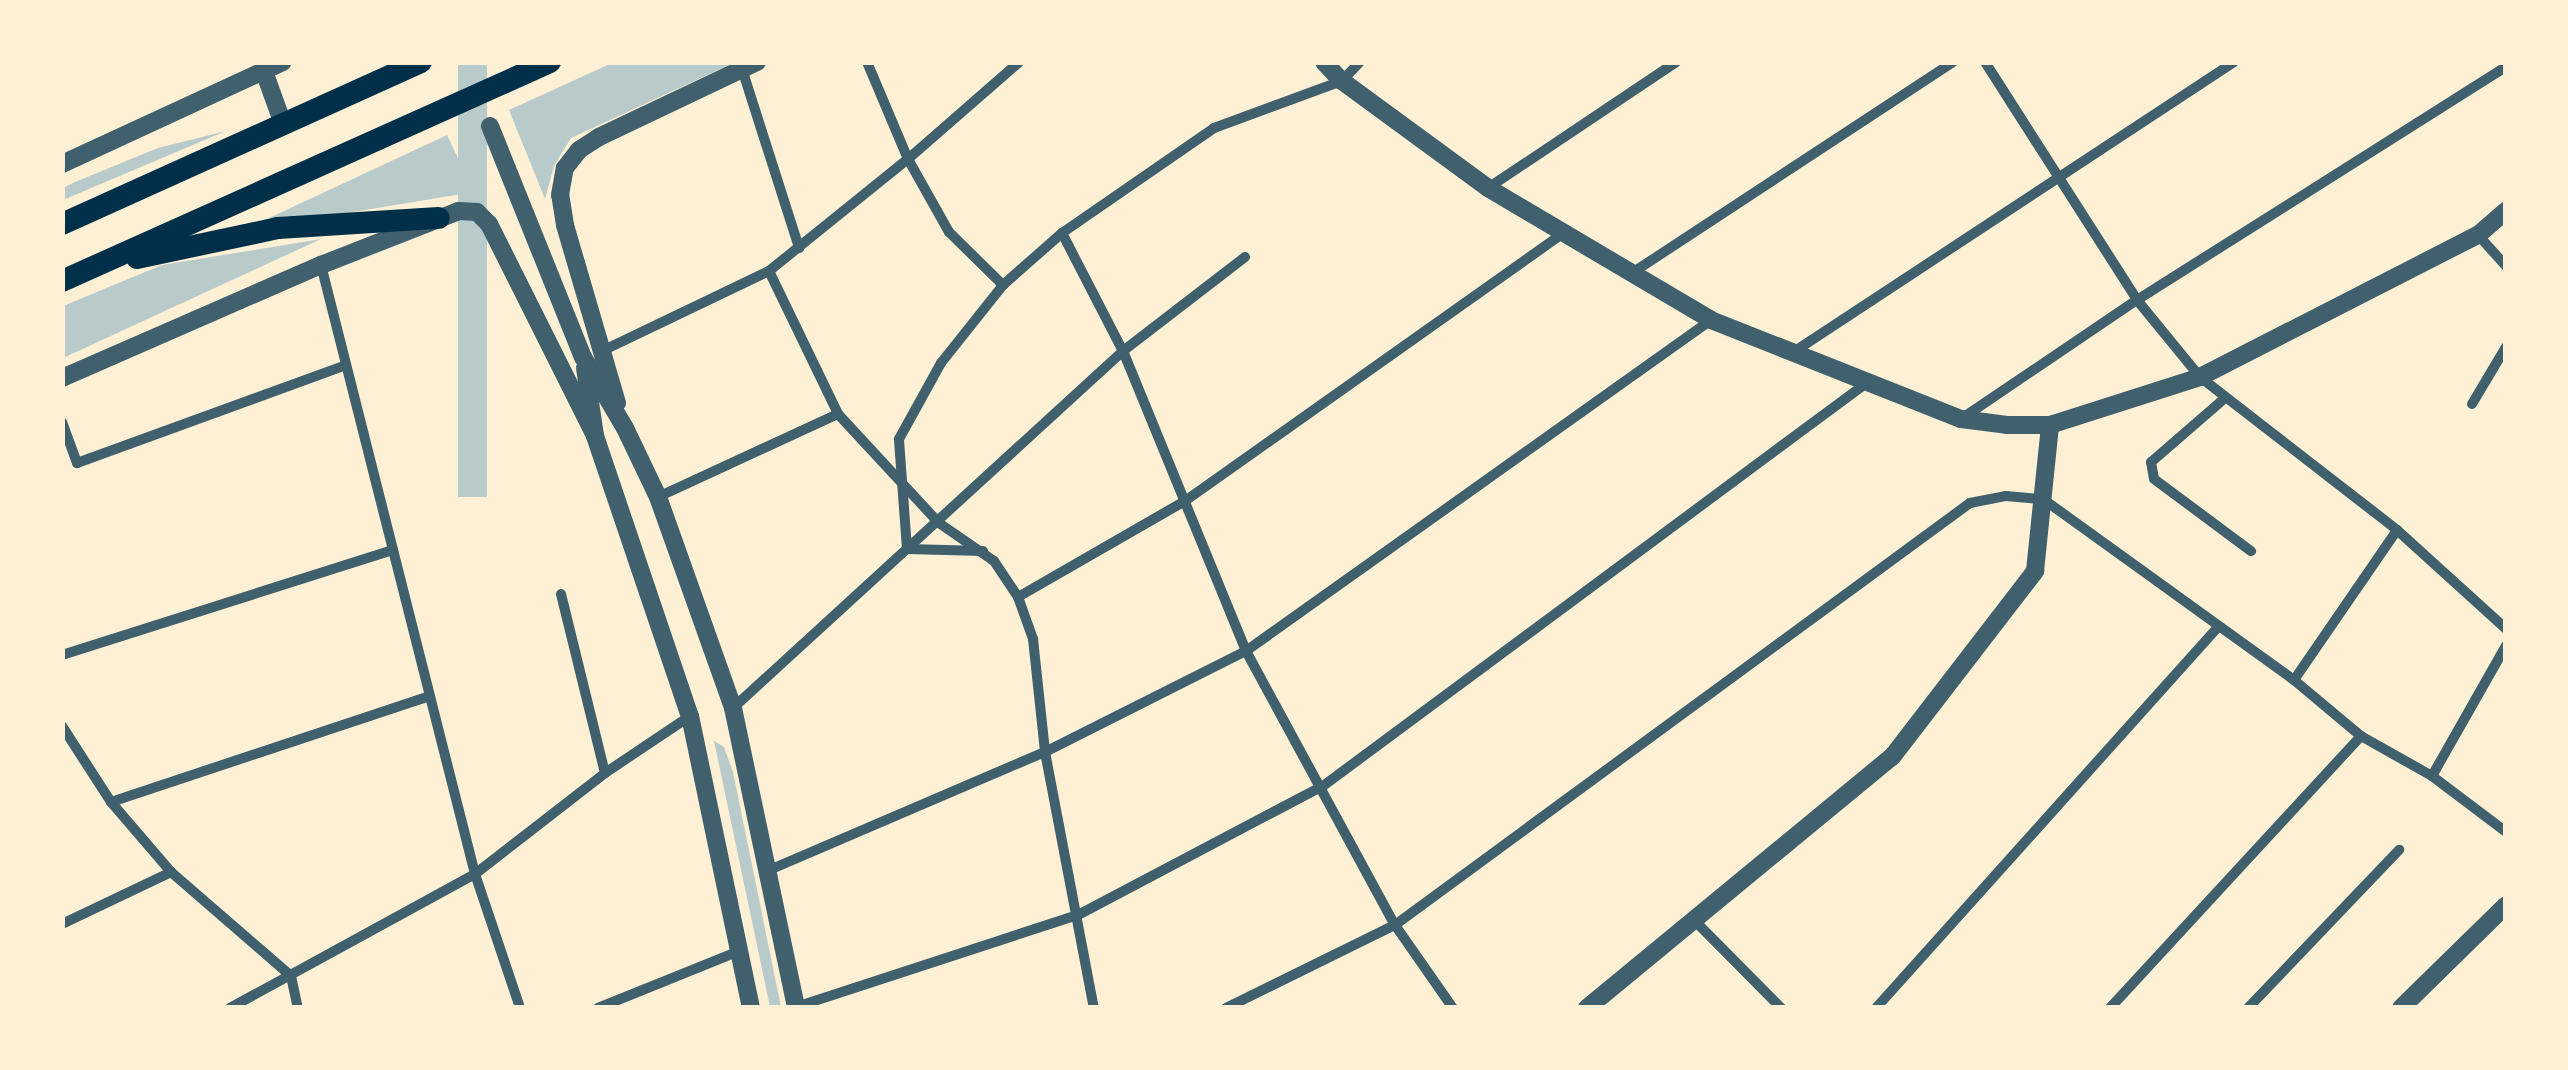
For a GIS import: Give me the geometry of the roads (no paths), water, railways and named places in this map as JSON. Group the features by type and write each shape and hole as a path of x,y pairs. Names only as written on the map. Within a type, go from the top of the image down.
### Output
{"highway":[{"path":"62,224 421,62"},
{"path":"62,281 550,62"},
{"path":"95,267 278,228 439,218"}],"street":[{"path":"62,164 283,62"},
{"path":"866,62 908,160 949,232 1003,285"},
{"path":"602,350 769,271 908,160 1019,62"},
{"path":"1324,62 1342,82 1488,188 1711,320 1961,419 2050,425 2200,377 2478,235 2506,211"},
{"path":"907,549 899,440 942,363 1003,285 1062,233 1214,128 1342,82 1360,62"},
{"path":"1488,188 1676,62"},
{"path":"1631,273 1953,62"},
{"path":"1985,62 2137,300 2200,377 2398,530 2506,629"},
{"path":"1791,353 2234,62"},
{"path":"625,428 560,195 565,168 579,150 749,66 798,248"},
{"path":"1961,419 2137,300 2506,67"},
{"path":"264,68 283,124"},
{"path":"490,126 583,358 625,428 658,497 732,708 796,1007 1078,915 1323,786 1865,384"},
{"path":"62,378 322,264 459,210 477,212 489,224 595,436 690,716 751,1008"},
{"path":"1062,233 1123,351 1246,650 1395,925 1454,1008"},
{"path":"1018,598 1185,501 1562,234"},
{"path":"2478,235 2506,266"},
{"path":"732,708 1123,351 1245,257"},
{"path":"322,264 344,366 475,874 520,1008"},
{"path":"769,271 838,414 939,523 983,551 1018,598 1033,639 1045,752 1094,1008"},
{"path":"767,871 1045,752 1246,650 1711,320"},
{"path":"2472,404 2506,346"},
{"path":"583,358 595,436"},
{"path":"62,422 78,463 344,366"},
{"path":"2225,398 2151,462 2154,479 2251,551"},
{"path":"658,497 838,414"},
{"path":"1587,1008 1892,757 2035,572 2050,425"},
{"path":"1226,1008 1395,925 1970,503 2006,496 2043,500 2294,680 2362,736 2432,776 2506,832"},
{"path":"2294,680 2398,530"},
{"path":"907,549 983,551"},
{"path":"62,655 393,550"},
{"path":"561,594 605,773"},
{"path":"1876,1008 2218,627"},
{"path":"2432,776 2506,646"},
{"path":"111,802 430,696"},
{"path":"230,1008 475,874 605,773 690,716"},
{"path":"62,726 75,752 111,802 171,872 291,976 298,1008"},
{"path":"2110,1008 2362,736"},
{"path":"62,758 75,752"},
{"path":"2248,1008 2399,850"},
{"path":"62,924 171,872"},
{"path":"2402,1008 2506,905"},
{"path":"1692,918 1781,1008"},
{"path":"598,1008 739,950"}]}
